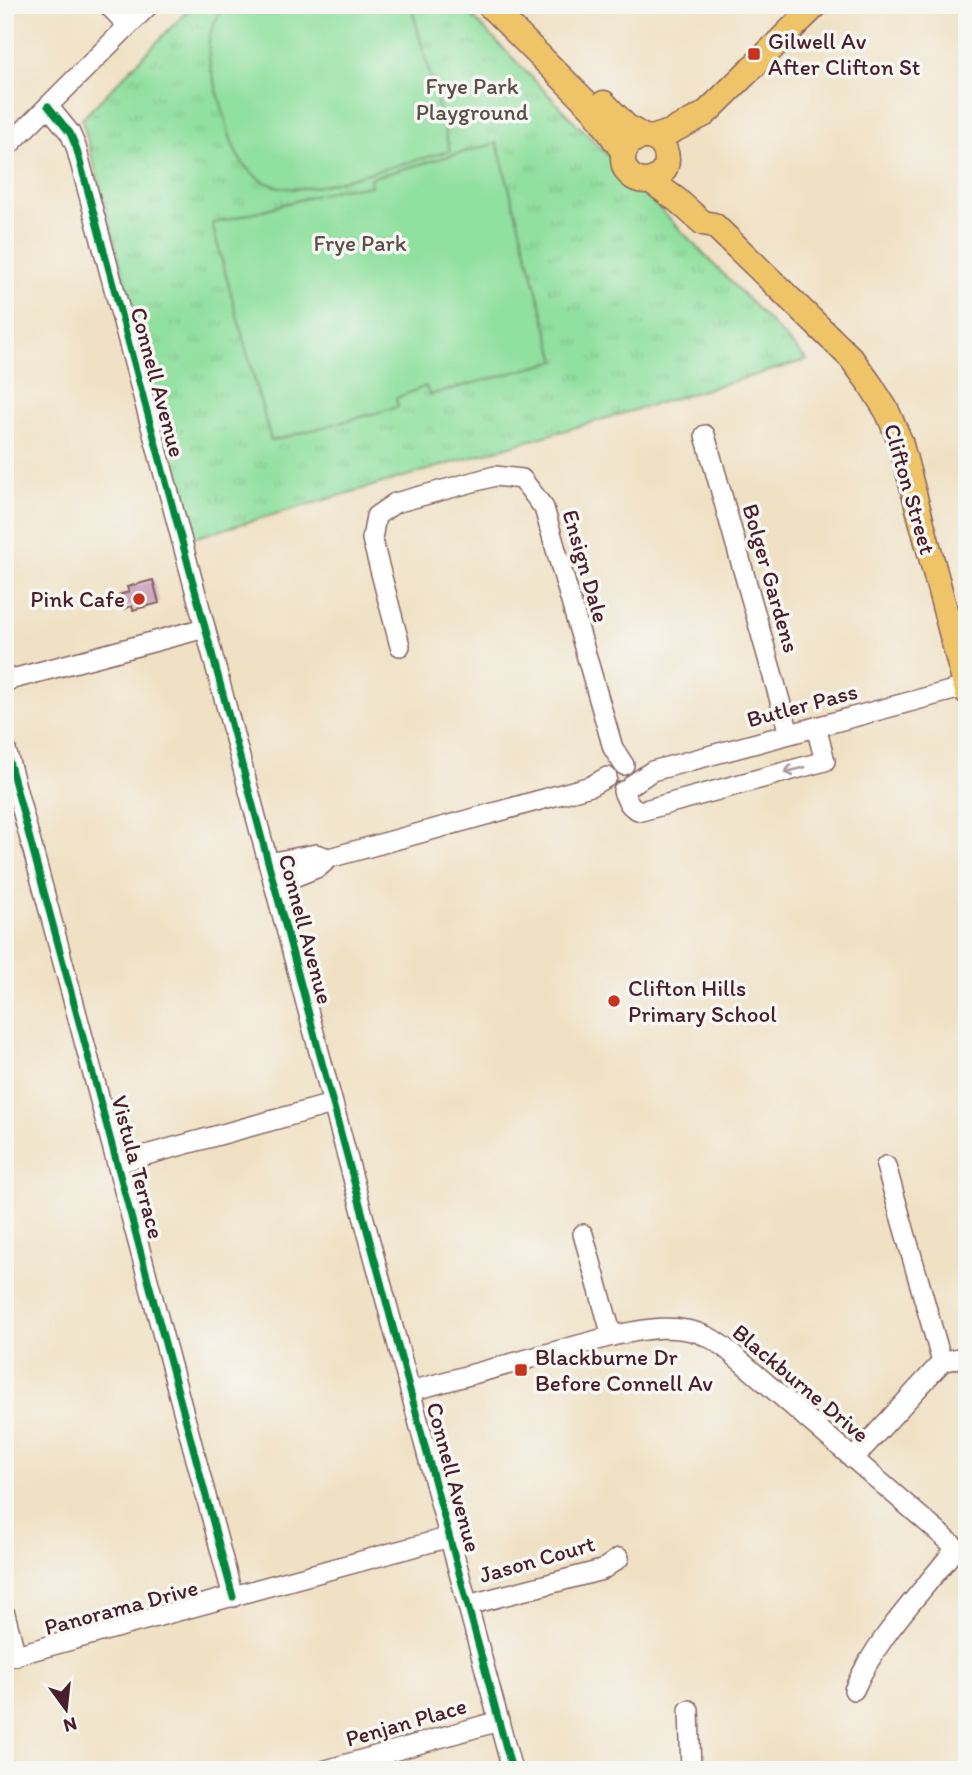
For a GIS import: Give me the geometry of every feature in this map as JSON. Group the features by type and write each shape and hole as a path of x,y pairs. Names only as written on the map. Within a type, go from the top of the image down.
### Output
{"main road":[{"path":"489,5 594,110 624,153"},
{"name":"Clifton Street","path":"503,5 590,87 712,215 714,225 851,358 887,411 900,441 966,690"},
{"path":"656,156 631,142 624,153 624,166 632,177 644,181 670,132 705,114 817,5"}],"street":[{"path":"108,5 128,26"},
{"path":"5,149 149,5"},
{"name":"Connell Avenue","path":"48,106 69,133 76,147 512,1770"},
{"name":"Bolger Gardens","path":"705,435 789,733"},
{"name":"Ensign Dale","path":"400,646 372,539 376,516 395,503 495,477 523,479 544,508 616,775"},
{"path":"5,681 205,628"},
{"name":"Butler Pass","path":"274,885 319,867 329,858 616,775 652,771 789,733 966,690"},
{"path":"616,775 628,803 641,811 825,761 816,727"},
{"name":"Vistula Terrace","path":"5,746 9,781 117,1163 233,1597"},
{"name":"Butler Pass","path":"268,863 316,854 329,858"},
{"path":"117,1163 332,1104"},
{"path":"886,1166 942,1362"},
{"path":"583,1234 612,1336"},
{"name":"Blackburne Drive","path":"411,1391 612,1336 677,1328 705,1335 729,1351 962,1553"},
{"path":"853,1459 942,1362 967,1356"},
{"name":"Panorama Drive","path":"11,1657 450,1537"},
{"path":"854,1690 866,1663 883,1637 962,1553"},
{"name":"Jason Court","path":"468,1605 602,1570 618,1558"},
{"path":"5,1614 11,1657"},
{"path":"689,1710 691,1770"},
{"name":"Penjan Place","path":"326,1770 499,1721"}],"green space":[{"name":"Frye Park","path":"193,5 461,5 807,360 193,538 82,119"},
{"path":"225,5 411,5 450,151 316,187 281,187 265,182 251,172 235,150 212,75 209,41"},
{"path":"497,143 556,361 429,395 426,386 396,398 398,407 271,441 212,224 339,189 371,186 370,178"}],"building":[{"name":"Pink Cafe","path":"153,580 159,603 133,610 132,606 123,609 119,595 129,592 127,587"}],"cycle path":[{"path":"48,106 70,133 76,147 512,1770"},
{"path":"5,746 233,1597"}],"place":[{"name":"Gilwell Av After Clifton St","path":"754,54"},
{"name":"Pink Cafe","path":"139,599"},
{"name":"Clifton Hills Primary School","path":"614,1001"},
{"name":"Blackburne Dr Before Connell Av","path":"521,1370"}],"park label":[{"name":"Frye Park Playground","path":"472,99"}]}
